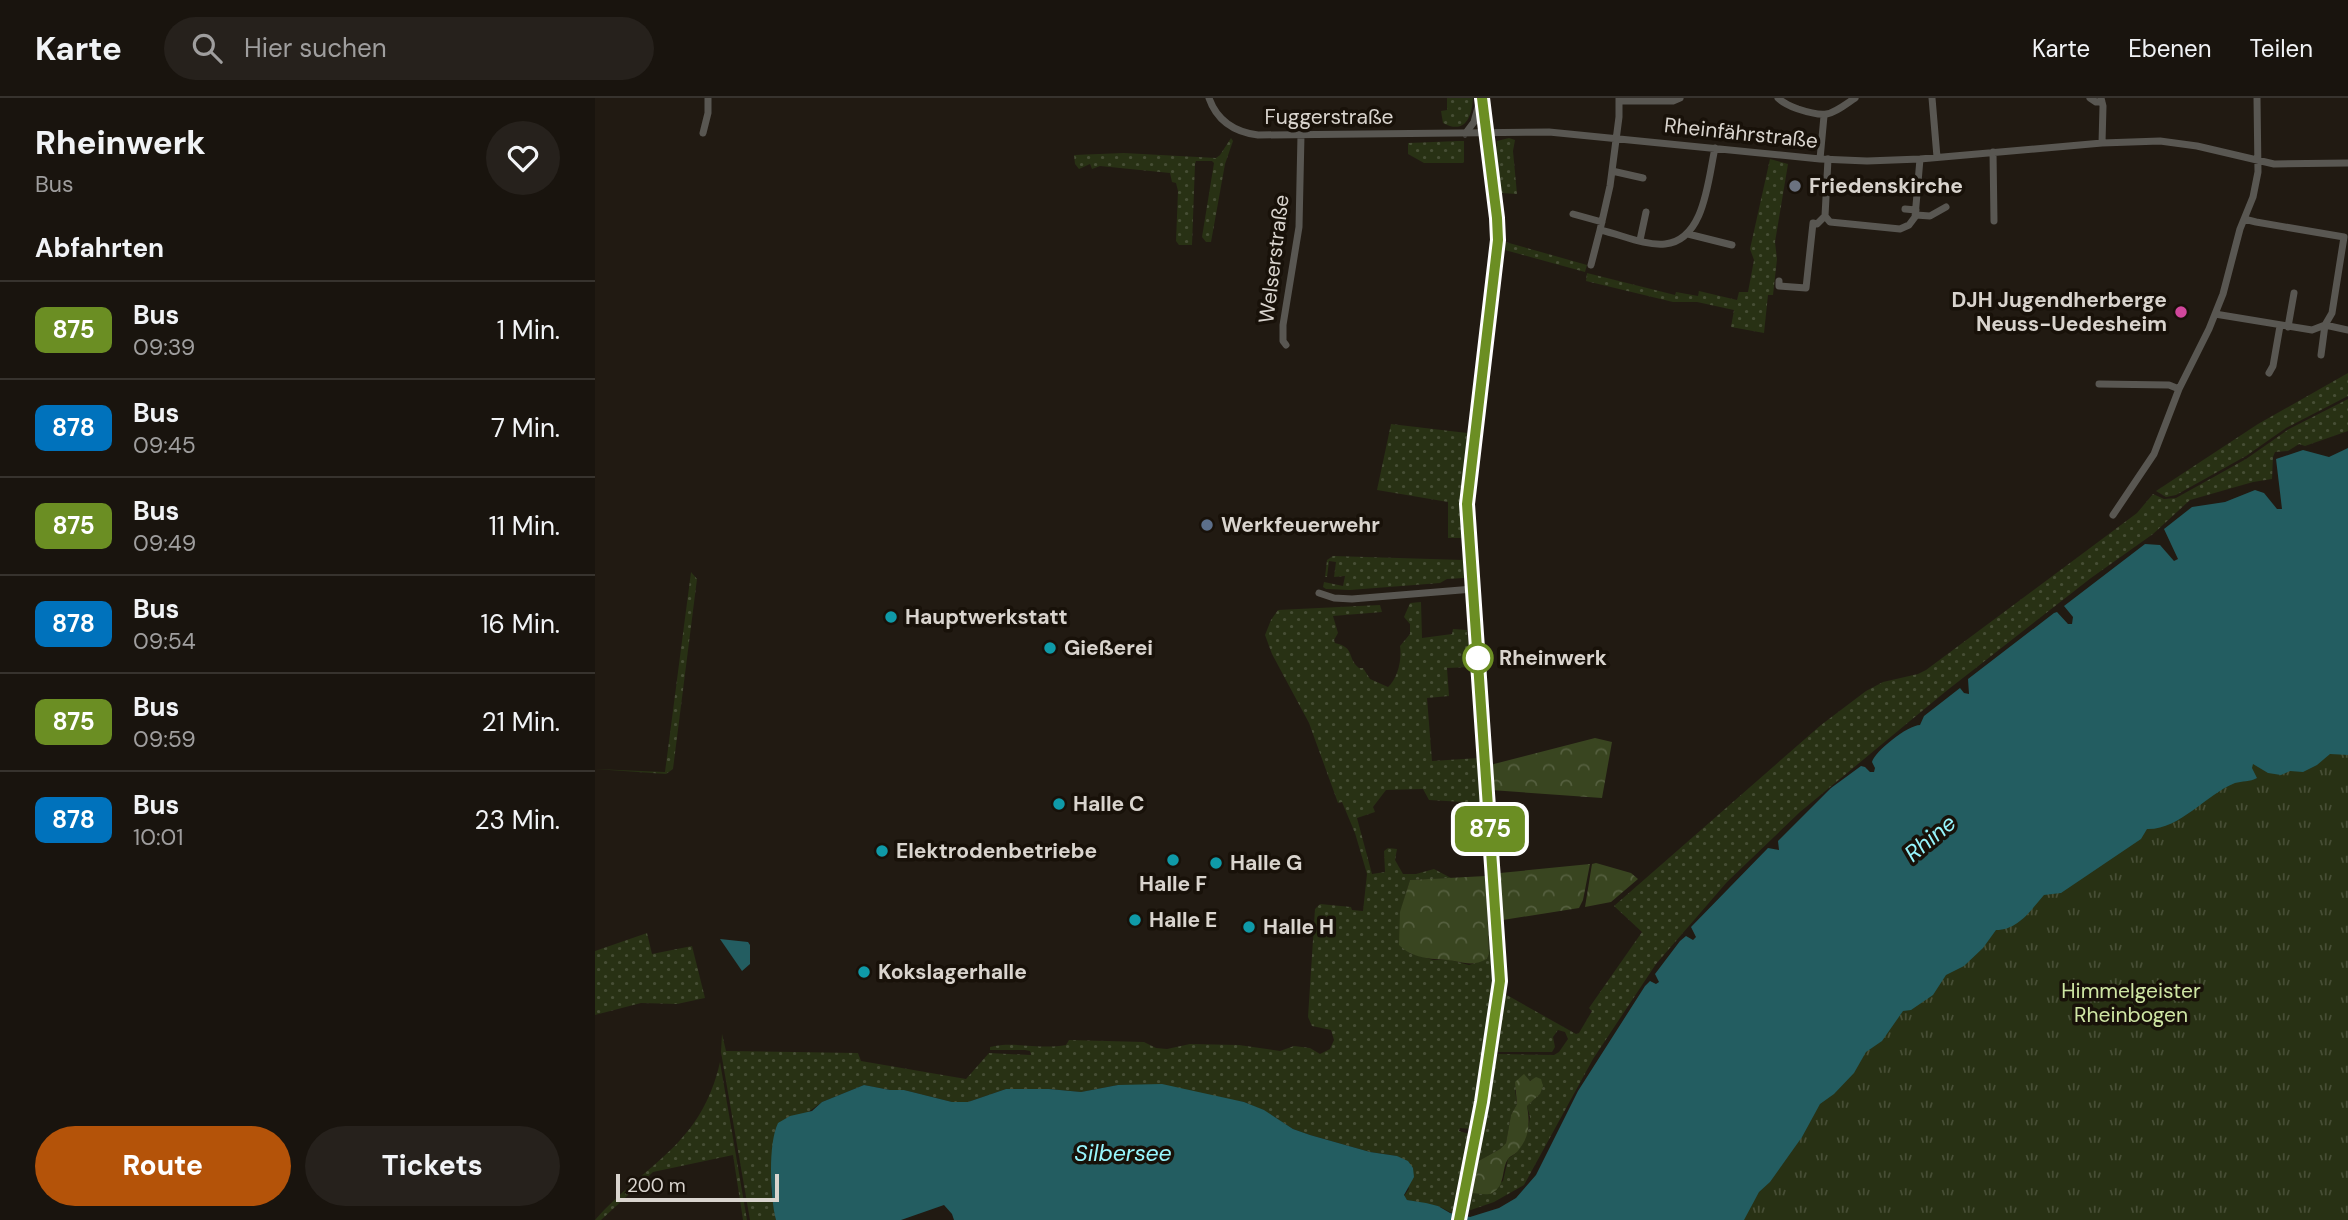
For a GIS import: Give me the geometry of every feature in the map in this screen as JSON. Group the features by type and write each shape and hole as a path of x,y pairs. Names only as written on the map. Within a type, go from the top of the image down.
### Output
{"main road":[{"path":"1459,1220 1482,1102 1499,991 1468,492 1498,229 1481,98"}],"street":[{"path":"703,133 708,113 708,98"},
{"name":"Fuggerstraße","path":"1209,98 1222,121 1237,130 1258,135 1487,134"},
{"path":"1465,134 1474,122 1481,98"},
{"path":"1591,265 1612,171 1619,100 1673,101 1680,98"},
{"path":"1778,98 1786,104 1824,116 1855,98"},
{"path":"1932,98 1937,157"},
{"path":"2090,98 2097,102 2101,100 2102,143"},
{"path":"2113,515 2154,454 2179,389 2215,314 2253,197 2258,172 2257,98"},
{"path":"1824,116 1825,216 1830,222 1900,229 1909,225 1916,212 1920,159"},
{"name":"Rheinfährstraße","path":"1487,134 1549,132 1867,161 2102,143 2169,142 2274,164 2348,163"},
{"name":"Welserstraße","path":"1286,345 1283,341 1283,325 1299,227 1301,135"},
{"path":"1573,214 1640,240 1665,244 1688,234 1700,214 1714,148"},
{"path":"1993,152 1994,221"},
{"path":"1612,171 1643,178"},
{"path":"1905,209 1930,216 1946,207"},
{"path":"1640,240 1646,212"},
{"path":"1779,282 1779,286 1806,288 1813,220 1817,223 1825,216"},
{"path":"2244,219 2344,237 2332,313 2325,326 2321,355"},
{"path":"1688,234 1731,245"},
{"path":"2269,373 2294,293"},
{"path":"2215,314 2284,327 2315,330 2325,326 2348,330"},
{"path":"2099,384 2169,385 2179,389"},
{"path":"1319,593 1334,598 1352,599 1473,589"}],"green space":[{"path":"1447,98 1473,98 1469,117 1462,125 1457,127 1443,123 1441,111 1447,110"},
{"path":"1231,138 1233,141 1225,164 1211,242 1206,242 1202,237 1214,163 1212,161 1196,161 1195,164 1192,245 1179,245 1176,241 1178,191 1170,173 1100,166 1092,169 1090,164 1079,169 1075,164 1074,155 1124,153 1216,158"},
{"path":"1509,138 1515,140 1513,151 1517,194 1501,193 1496,159 1497,141"},
{"path":"1464,141 1463,163 1424,163 1408,154 1408,143"},
{"path":"1770,159 1788,164 1775,242 1777,259 1773,295 1768,295 1764,333 1731,327 1734,310 1697,302 1673,302 1586,281 1587,273 1675,295 1676,292 1698,296 1699,291 1737,300 1739,292 1748,292 1754,260 1750,249"},
{"path":"1502,241 1587,265 1585,272 1501,249"},
{"path":"2348,373 2348,396 2286,428 2246,456 2176,495 2166,497 2156,491 2258,424"},
{"path":"2348,399 2348,431 2305,446 2299,444 2288,451 2275,452 2272,479 2190,500 2153,534 2091,578 1945,692 1800,812 1727,882 1656,964 1593,1059 1524,1185 1494,1202 1468,1211 1470,1193 1484,1194 1503,1181 1508,1159 1516,1153 1528,1130 1530,1117 1527,1106 1540,1094 1532,1080 1515,1090 1517,1104 1511,1115 1506,1143 1475,1163 1493,1057 1498,1054 1554,1055 1568,1039 1565,1032 1558,1030 1553,1037 1555,1047 1552,1052 1498,1052 1494,1049 1503,962 1502,941 1505,941 1505,994 1576,1034 1579,1033 1592,1011 1589,1008 1642,932 1614,906 1821,725 1866,691 1883,682 1926,670 2137,513 2153,494 2164,499 2176,498 2246,459 2289,429"},
{"path":"1391,424 1467,433 1462,489 1463,538 1448,538 1448,502 1377,490"},
{"path":"1333,556 1464,560 1464,578 1447,579 1440,583 1350,590 1326,589 1323,587 1324,582 1343,586 1345,576 1334,577 1336,562 1329,561 1325,577 1327,560"},
{"path":"691,572 697,579 673,769 666,774 595,769 665,772"},
{"path":"1421,602 1422,638 1452,634 1453,629 1467,630 1471,667 1447,668 1449,696 1427,698 1432,761 1479,758 1481,803 1429,800 1423,789 1386,790 1373,807 1375,812 1357,818 1372,874 1385,872 1384,851 1388,848 1397,849 1395,860 1403,874 1434,869 1451,878 1410,880 1402,916 1410,953 1433,960 1450,960 1469,965 1487,959 1487,875 1493,957 1492,991 1471,1129 1460,1128 1459,1131 1469,1134 1454,1214 1438,1206 1407,1200 1404,1196 1409,1189 1397,1156 1370,1152 1293,1129 1263,1110 1244,1102 1118,1085 1081,1092 1006,1089 968,1102 952,1102 904,1090 864,1085 822,1102 774,1137 771,1191 776,1220 750,1220 721,1052 722,1034 726,1051 858,1053 861,1061 966,1079 989,1053 1031,1055 1030,1051 1025,1050 990,1050 990,1047 999,1045 1047,1047 1066,1045 1069,1040 1144,1042 1156,1048 1167,1049 1190,1044 1239,1045 1280,1051 1294,1046 1310,1048 1320,1054 1330,1049 1334,1040 1331,1030 1312,1026 1308,1017 1315,909 1320,904 1363,911 1367,874 1355,833 1342,802 1338,803 1309,723 1272,654 1265,635 1278,610 1380,605 1382,612 1333,616 1338,633 1334,640 1346,647 1355,664 1363,668 1370,679 1388,687 1399,668 1400,646 1410,634 1410,624 1404,617 1410,603"},
{"name":"Himmelgeister Rheinbogen","path":"2348,603 2348,1220 1666,1220"},
{"path":"1595,738 1612,742 1602,798 1491,790 1490,765"},
{"path":"1590,864 1579,908 1503,920 1500,873"},
{"path":"1592,864 1631,873 1638,879 1611,902 1585,907"},
{"path":"1486,876 1487,959 1463,963 1428,958 1410,953 1399,945 1400,912 1410,880"},
{"path":"647,933 652,954 692,946 705,998 677,1004 641,1003 595,1015 595,951"},
{"path":"720,1062 747,1220 743,1220 733,1155 653,1172 601,1220 595,1220 686,1134 711,1091"},
{"path":"1524,1074 1530,1081 1536,1077 1541,1079 1543,1086 1540,1094 1527,1106 1527,1135 1517,1152 1508,1159 1496,1190 1487,1194 1470,1193 1475,1163 1506,1143 1511,1115 1517,1104 1515,1082"}],"water":[{"path":"2348,448 2348,755 2330,754 2303,772 2290,771 2281,775 2268,773 2253,764 2257,778 2224,788 2170,824 2147,829 2141,839 2061,893 2044,895 2017,923 1996,930 1983,948 1964,966 1946,975 1933,995 1911,1010 1903,1011 1882,1041 1866,1052 1854,1073 1820,1104 1802,1137 1770,1182 1759,1192 1744,1220 954,1220 944,1205 901,1220 776,1220 771,1170 778,1123 790,1116 812,1111 822,1102 864,1085 904,1090 952,1102 968,1102 1006,1089 1081,1092 1118,1085 1162,1084 1244,1102 1264,1110 1293,1129 1408,1161 1413,1168 1414,1177 1404,1195 1407,1200 1438,1206 1450,1213 1470,1217 1499,1208 1516,1198 1536,1175 1578,1091 1645,986 1650,981 1656,984 1659,982 1655,974 1680,941 1686,936 1693,940 1696,937 1691,927 1768,848 1779,850 1778,841 1831,788 1861,766 1874,772 1874,757 1885,745 1908,729 1920,725 1924,716 1960,688 1969,694 1968,679 2054,613 2057,612 2068,624 2072,624 2073,617 2064,606 2145,544 2160,545 2174,561 2178,559 2164,529 2192,507 2225,502 2255,490 2264,493 2277,509 2282,509 2276,459 2303,450 2329,457"},
{"path":"720,939 748,942 750,964 742,971"}],"bus line":[{"name":"875","path":"1459,1220 1482,1102 1500,973 1467,504 1498,240 1482,98"}],"place":[{"name":"Friedenskirche","path":"1795,186"},
{"name":"DJH Jugendherberge Neuss-Uedesheim","path":"2181,312"},
{"name":"Werkfeuerwehr","path":"1207,525"},
{"name":"Hauptwerkstatt","path":"891,617"},
{"name":"Gießerei","path":"1050,648"},
{"name":"Rheinwerk","path":"1478,658"},
{"name":"Halle C","path":"1059,804"},
{"name":"Elektrodenbetriebe","path":"882,851"},
{"name":"Halle F","path":"1173,860"},
{"name":"Halle G","path":"1216,863"},
{"name":"Halle E","path":"1135,920"},
{"name":"Halle H","path":"1249,927"},
{"name":"Kokslagerhalle","path":"864,972"}],"water label":[{"name":"Rhine","path":"1930,838"},
{"name":"Silbersee","path":"1123,1153"}]}
